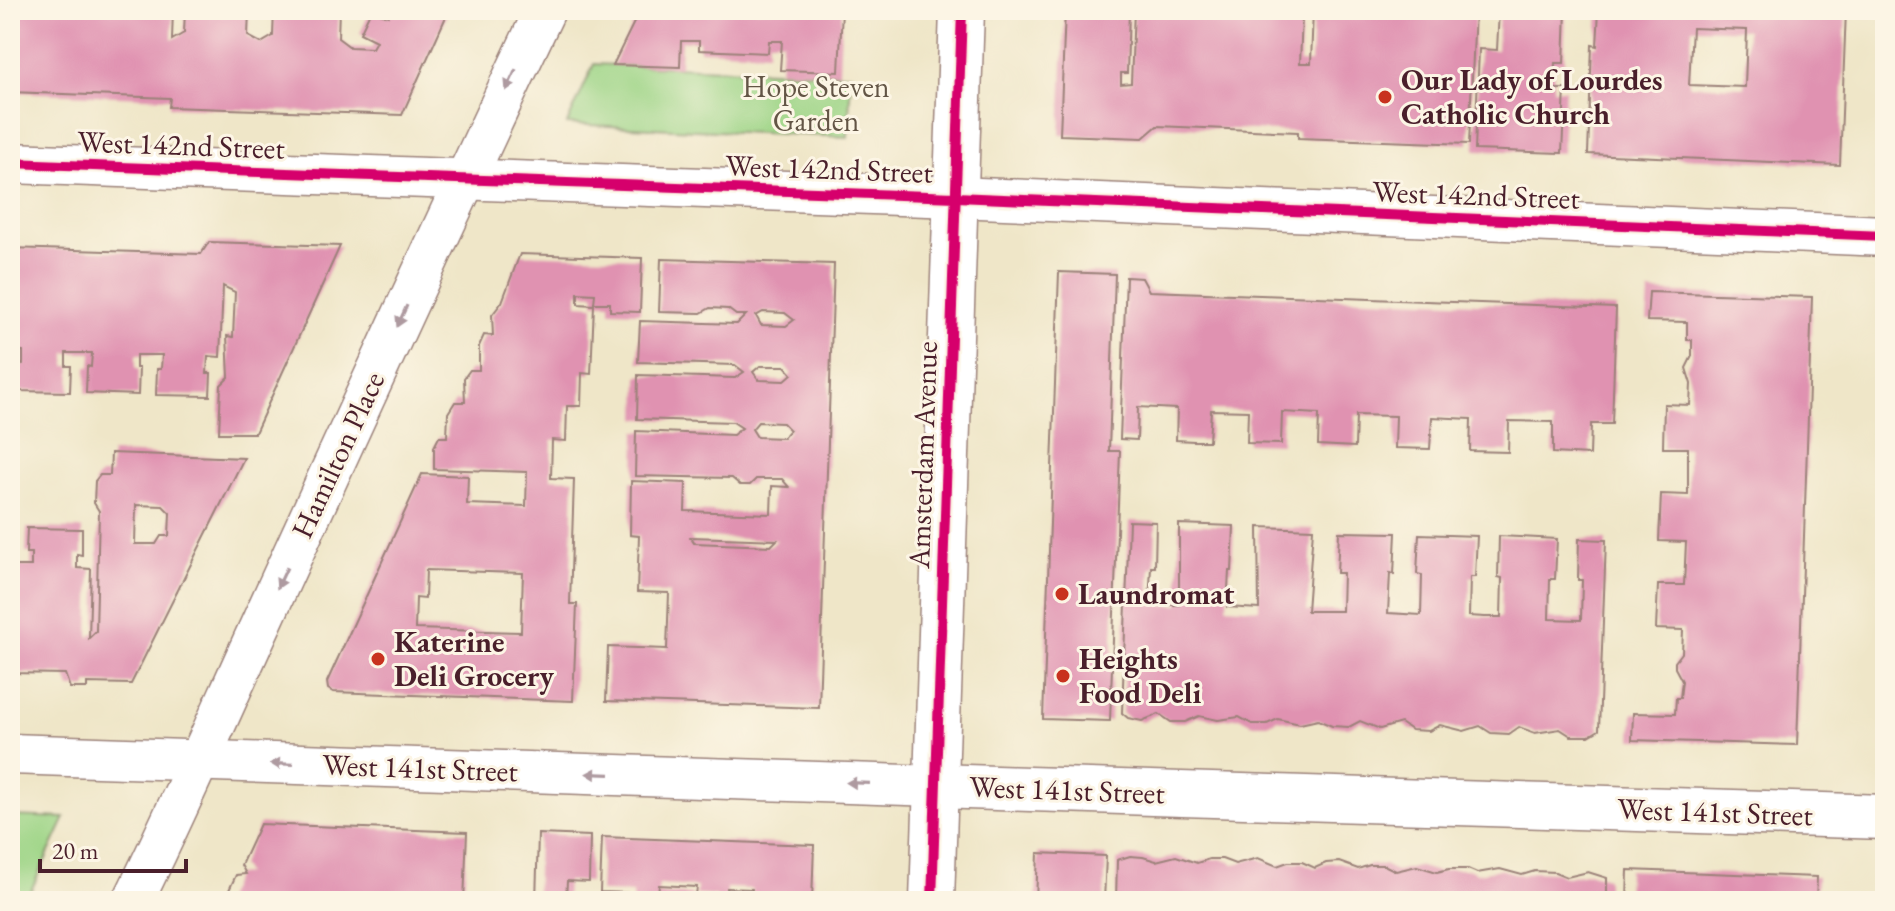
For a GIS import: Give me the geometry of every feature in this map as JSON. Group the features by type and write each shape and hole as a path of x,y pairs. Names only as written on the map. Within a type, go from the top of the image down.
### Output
{"street":[{"name":"Hamilton Place","path":"133,901 201,760 464,179 545,10"},
{"name":"Amsterdam Avenue","path":"932,901 962,10"},
{"name":"West 142nd Street","path":"10,163 956,197 1885,236"},
{"name":"West 141st Street","path":"10,754 1885,817"}],"green space":[{"name":"Hope Steven Garden","path":"594,64 851,74 848,137 567,124"},
{"path":"10,816 65,818 26,901 10,901"}],"building":[{"path":"10,10 173,10 172,40 184,33 185,10 249,10 248,36 261,43 273,36 274,10 339,10 338,38 350,47 372,48 376,41 360,33 371,10 388,16 390,10 449,10 402,115 169,107 170,98 10,92"},
{"path":"640,10 842,10 839,72 780,70 782,41 769,41 768,53 699,50 699,41 681,41 680,67 613,65"},
{"path":"1065,10 1129,10 1127,73 1121,73 1121,84 1131,83 1134,10 1238,15 1238,10 1259,10 1259,15 1302,17 1300,63 1311,63 1313,10 1475,10 1469,144 1298,138 1298,132 1157,126 1143,138 1060,135"},
{"path":"1499,10 1566,10 1564,63 1555,63 1553,89 1565,89 1562,153 1475,150 1479,49 1497,50"},
{"path":"1599,10 1846,10 1840,165 1588,154 1592,45 1597,46","holes":["1692,28 1747,30 1745,87 1689,85"]},
{"path":"209,242 340,246 255,433 219,433 221,385 229,377 227,336 233,337 235,292 223,286 220,357 208,356 210,396 156,395 157,369 161,369 162,355 136,355 138,395 86,393 87,366 91,367 92,353 66,353 66,366 71,366 70,392 17,391 18,365 23,364 23,351 10,350 10,248 201,254"},
{"path":"520,254 642,258 640,312 610,311 610,303 594,303 595,294 578,293 578,304 594,305 591,374 582,373 581,406 567,406 566,441 552,440 551,478 574,479 570,604 577,604 573,701 333,692 328,689 327,682 422,474 468,476 467,504 526,506 527,472 434,469 434,447 439,437 447,437 448,413 455,402 465,402 464,378 470,370 479,370 479,346 484,335 493,336 492,315 502,302","holes":["426,570 523,573 521,632 415,629 416,598 425,599"]},
{"path":"661,259 834,264 819,708 606,701 608,647 667,649 669,593 637,592 639,536 630,535 631,481 686,483 685,511 771,514 772,486 789,487 782,479 756,479 750,485 740,485 732,478 635,476 636,431 733,435 742,428 733,422 637,419 638,375 735,378 744,372 735,365 638,362 640,321 737,324 746,315 736,315 728,309 710,308 701,313 659,312","holes":["763,312 785,313 794,320 786,326 761,325 756,316","760,366 785,366 792,374 784,381 759,380 753,372","758,422 783,423 790,430 783,438 757,437 752,429","690,537 777,540 771,546 694,543"]},
{"path":"1059,272 1115,274 1109,451 1120,451 1110,721 1043,719"},
{"path":"1126,277 1142,278 1149,291 1616,308 1612,424 1591,424 1590,455 1553,453 1553,422 1509,421 1508,452 1470,451 1471,419 1432,417 1430,449 1395,448 1396,416 1356,415 1355,447 1318,445 1319,414 1282,412 1281,444 1247,443 1248,411 1211,410 1209,441 1194,441 1176,440 1177,409 1138,407 1137,440 1120,439"},
{"path":"1649,292 1812,297 1797,745 1632,740 1633,713 1675,714 1682,681 1675,662 1682,653 1683,630 1656,629 1658,585 1684,585 1686,542 1659,541 1661,494 1688,495 1688,448 1663,448 1664,404 1690,405 1691,384 1686,368 1692,356 1692,340 1687,340 1687,322 1647,321"},
{"path":"111,453 244,458 131,684 87,683 87,688 70,688 65,674 10,673 10,566 31,566 31,553 26,553 27,528 82,529 82,555 77,554 77,568 91,569 89,638 96,631 99,511 94,503 95,481 100,475 110,475","holes":["136,505 163,506 170,513 169,536 161,536 156,544 135,544"]},
{"path":"1129,521 1156,522 1155,567 1151,567 1149,604 1163,605 1179,605 1179,524 1234,526 1227,607 1259,609 1258,527 1313,529 1307,611 1342,611 1343,573 1337,573 1339,532 1396,533 1388,613 1421,615 1422,575 1417,574 1419,534 1477,536 1475,577 1470,577 1469,616 1501,617 1499,536 1557,539 1555,579 1550,579 1549,619 1581,620 1579,539 1606,540 1599,730 1589,736 1571,736 1560,729 1535,733 1519,727 1509,734 1491,733 1480,726 1464,731 1440,725 1429,731 1411,730 1401,723 1380,729 1360,721 1349,727 1332,726 1318,720 1300,724 1278,719 1267,724 1252,724 1239,717 1218,720 1199,716 1185,722 1171,722 1159,714 1142,721 1128,718 1122,713"},
{"path":"260,824 467,832 464,901 224,901 236,875 246,874 241,865"},
{"path":"538,834 590,836 589,882 567,881 566,901 536,901"},
{"path":"602,837 814,845 812,901 717,901 717,896 696,895 697,887 659,885 658,894 693,895 693,901 633,901 633,893 600,892","holes":["727,888 752,889 752,897 727,896"]},
{"path":"1038,853 1106,856 1104,901 1036,901"},
{"path":"1130,856 1156,861 1176,856 1197,863 1222,859 1235,864 1258,858 1277,866 1302,862 1315,868 1339,862 1358,869 1384,865 1396,871 1417,866 1437,872 1468,869 1477,873 1500,869 1522,875 1535,871 1555,872 1567,877 1588,872 1607,878 1607,901 1116,901 1117,860"},
{"path":"1628,870 1817,877 1816,901 1627,901"}],"cycle path":[{"path":"932,901 962,10"},
{"path":"10,163 956,197 1885,236"}],"place":[{"name":"Our Lady of Lourdes Catholic Church","path":"1385,97"},
{"name":"Laundromat","path":"1062,594"},
{"name":"Katerine Deli Grocery","path":"378,659"},
{"name":"Heights Food Deli","path":"1063,676"}]}
